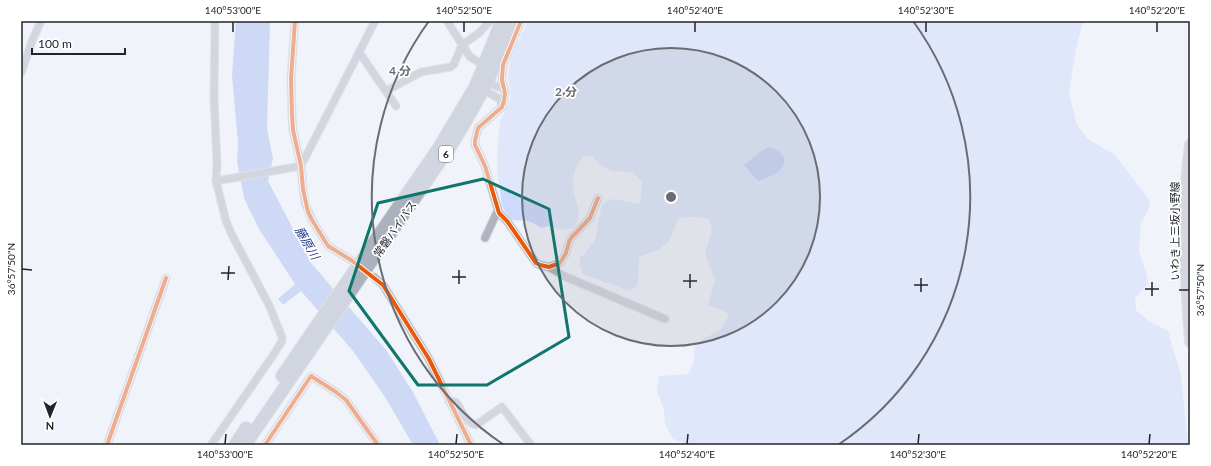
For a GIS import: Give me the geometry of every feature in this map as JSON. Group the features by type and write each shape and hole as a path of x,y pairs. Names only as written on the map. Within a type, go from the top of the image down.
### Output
{"highway":[{"name":"常磐バイパス","path":"235,445 308,347 360,270 438,149 475,87 501,21"},
{"name":"常磐バイパス","path":"360,270 454,141 483,90 506,38 511,21"},
{"name":"常磐バイパス","path":"245,445 287,382 308,347"}],"main road":[{"name":"いわき上三坂小野線","path":"1190,144 1185,217 1190,342"}],"street":[{"path":"21,73 32,41 41,21"},
{"path":"211,445 282,341 282,337 269,305 226,221 216,181 217,164 214,98 215,21"},
{"path":"295,21 291,79 292,114 294,135 301,165 305,203 312,220 328,246 383,285 429,359 471,445"},
{"path":"216,181 301,165 375,21"},
{"path":"447,21 470,57 484,65"},
{"path":"386,91 422,72 451,67 454,64 462,45 479,34 490,21"},
{"path":"521,21 503,65 502,80 504,88 504,101 502,107 478,128 475,141 475,145 485,166 498,210 536,263 549,267 564,276 665,319"},
{"path":"359,52 396,106"},
{"path":"489,77 493,84 497,87 504,88"},
{"path":"483,90 500,98 502,107"},
{"path":"549,267 560,263 571,238 590,218 598,198"},
{"path":"486,238 498,210"},
{"path":"106,445 166,278"},
{"path":"265,445 311,376 346,400 378,445"},
{"path":"449,401 456,402 468,420 472,424 476,425 502,407 531,445"}],"highlighted area":[{"path":"483,179 549,209 569,337 487,385 418,385 349,291 378,203"}],"shaded area":[{"path":"527,21 1083,21 1076,49 1069,92 1077,125 1088,139 1115,155 1148,198 1150,205 1141,222 1139,251 1148,284 1135,298 1136,310 1149,321 1168,331 1181,375 1188,445 689,445 673,439 665,424 664,410 657,391 659,376 688,374 693,364 695,344 721,329 729,315 725,311 708,305 715,280 705,254 712,229 708,218 689,217 678,219 669,241 658,250 639,257 638,285 630,291 583,274 580,267 580,258 595,240 602,204 613,199 640,204 642,182 633,172 610,170 602,166 592,156 584,156 579,162 574,175 573,188 579,215 574,228 561,230 548,226 542,228 529,221 510,220 502,206 497,169 498,143 500,121 511,98 508,78 511,55"}],"water":[{"path":"236,21 270,21 267,129 273,158 268,181 311,263 386,350 413,392 440,445 413,445 385,397 353,351 301,291 283,305 278,299 295,284 259,229 244,198 237,161 238,143 232,75"},
{"path":"769,147 780,152 784,158 783,167 776,173 758,181 744,165"}],"cycle path":[{"path":"295,21 291,79 293,130 301,166 303,189 308,212 328,246 351,260 383,285 429,359 471,445"},
{"path":"521,21 503,65 502,80 505,93 502,107 478,128 475,141 475,145 485,166 499,213 507,221 536,263 549,267 560,263 566,253 571,238 590,218 598,198"},
{"path":"107,445 166,278"},
{"path":"265,445 311,376 346,400 378,445"}],"water label":[{"name":"藤原川","path":"307,243"}]}
